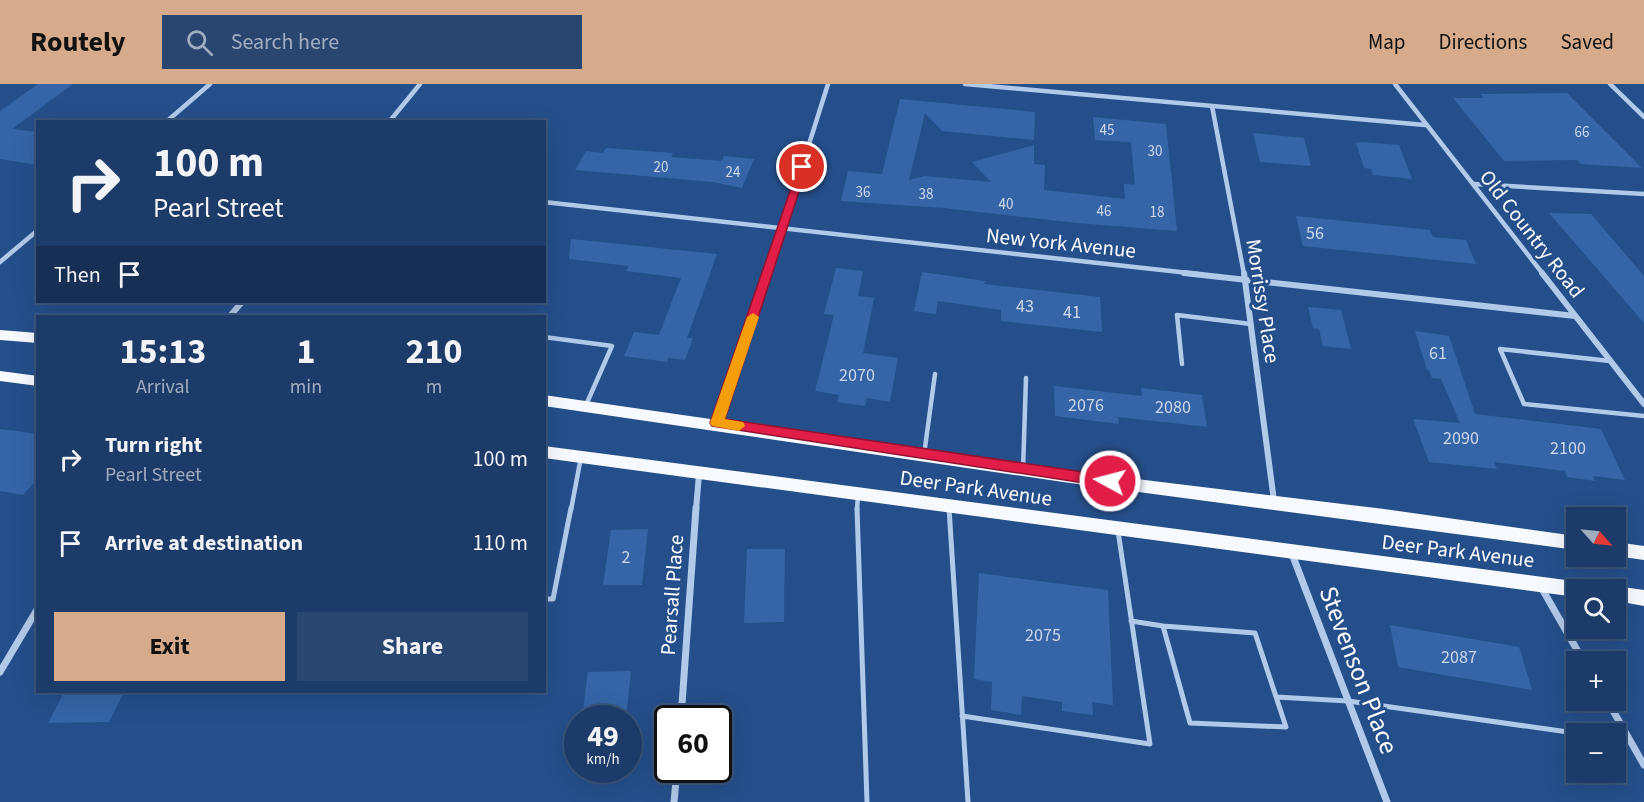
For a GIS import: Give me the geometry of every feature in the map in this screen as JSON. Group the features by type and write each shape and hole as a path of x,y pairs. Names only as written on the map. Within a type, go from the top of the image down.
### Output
{"main road":[{"path":"0,335 36,338"},
{"path":"0,376 36,381"},
{"name":"Deer Park Avenue","path":"546,400 717,423 1023,470 1274,501 1566,542"},
{"name":"Deer Park Avenue","path":"546,452 1566,588"},
{"path":"1626,550 1644,553"},
{"path":"1626,595 1644,598"}],"street":[{"path":"168,120 210,84"},
{"path":"391,120 420,84"},
{"path":"717,423 783,229 828,84"},
{"path":"965,84 1425,125"},
{"name":"Old Country Road","path":"1395,84 1644,404"},
{"path":"1610,84 1644,117"},
{"name":"Morrissy Place","path":"1212,106 1245,280 1274,501"},
{"path":"1474,184 1644,194"},
{"name":"New York Avenue","path":"546,202 1575,316"},
{"path":"0,262 36,232"},
{"path":"231,315 241,303"},
{"name":"Pearsall Place","path":"682,705 699,474"},
{"name":"Stevenson Place","path":"1292,553 1388,802"},
{"path":"1539,584 1578,651"},
{"path":"0,672 36,611"},
{"path":"1613,711 1644,765"},
{"path":"674,802 676,783"}],"lane":[{"path":"1182,364 1178,315 1251,324"},
{"path":"546,337 612,346 586,405"},
{"path":"1610,361 1500,349 1524,404 1644,416"},
{"path":"924,455 934,374"},
{"path":"1023,470 1026,378"},
{"path":"546,599 553,599 581,457"},
{"path":"858,495 856,529 867,802"},
{"path":"949,507 968,802"},
{"path":"962,716 1150,744 1118,530"},
{"path":"1131,621 1163,626 1255,633 1286,727 1190,723 1163,626"},
{"path":"1276,697 1348,701 1566,732"},
{"path":"1626,739 1630,740"}],"building":[{"path":"38,84 73,84 12,129 36,132 36,165 0,159 0,111"},
{"path":"1567,93 1642,168 1580,164 1578,160 1504,161 1453,98 1484,98 1481,94"},
{"path":"900,99 1035,112 1034,140 942,131 925,113 909,180 925,176 991,182 972,162 1034,145 1034,164 1045,165 1044,190 1125,199 1124,184 1135,185 1131,142 1095,140 1093,117 1166,124 1177,231 1077,223 943,208 841,201 848,171 882,174"},
{"path":"1253,133 1304,138 1311,166 1260,162"},
{"path":"1356,143 1399,145 1412,179 1373,175 1371,169 1364,168"},
{"path":"606,148 673,153 671,157 722,161 724,156 754,159 742,188 713,182 575,170 586,151 603,153"},
{"path":"1549,213 1591,214 1644,276 1644,323"},
{"path":"1296,216 1430,230 1433,237 1466,240 1476,264 1303,246"},
{"path":"571,239 717,254 687,338 693,338 685,360 668,358 667,362 624,356 634,332 659,335 681,278 626,271 629,266 569,259"},
{"path":"836,268 863,271 858,296 874,298 863,353 898,358 890,402 867,398 865,406 837,402 839,395 815,391 834,315 824,314"},
{"path":"922,272 985,281 984,284 1100,297 1102,332 1001,321 1001,310 938,301 936,314 914,311"},
{"path":"1308,307 1341,310 1351,349 1323,346 1319,329 1313,328"},
{"path":"1415,331 1449,336 1475,414 1601,429 1625,480 1593,476 1595,481 1567,477 1565,471 1494,462 1497,469 1429,462 1413,419 1460,423 1441,379 1432,378 1427,370"},
{"path":"1054,386 1142,396 1141,388 1202,395 1207,427 1118,417 1119,424 1055,416"},
{"path":"0,429 36,434 36,480 23,495 0,491"},
{"path":"648,529 642,585 603,585 611,530"},
{"path":"747,549 785,549 784,622 744,623"},
{"path":"979,573 1108,590 1113,705 1092,702 1093,715 1062,711 1062,702 1022,696 1021,715 991,710 992,682 974,679"},
{"path":"1390,625 1519,647 1532,690 1398,667"},
{"path":"631,671 627,705 584,705 588,672"},
{"path":"63,693 124,693 109,722 48,723"}],"slow traffic":[{"path":"739,426 717,423 753,317"}],"route":[{"path":"802,167 717,423 1063,476 1110,481"}]}
